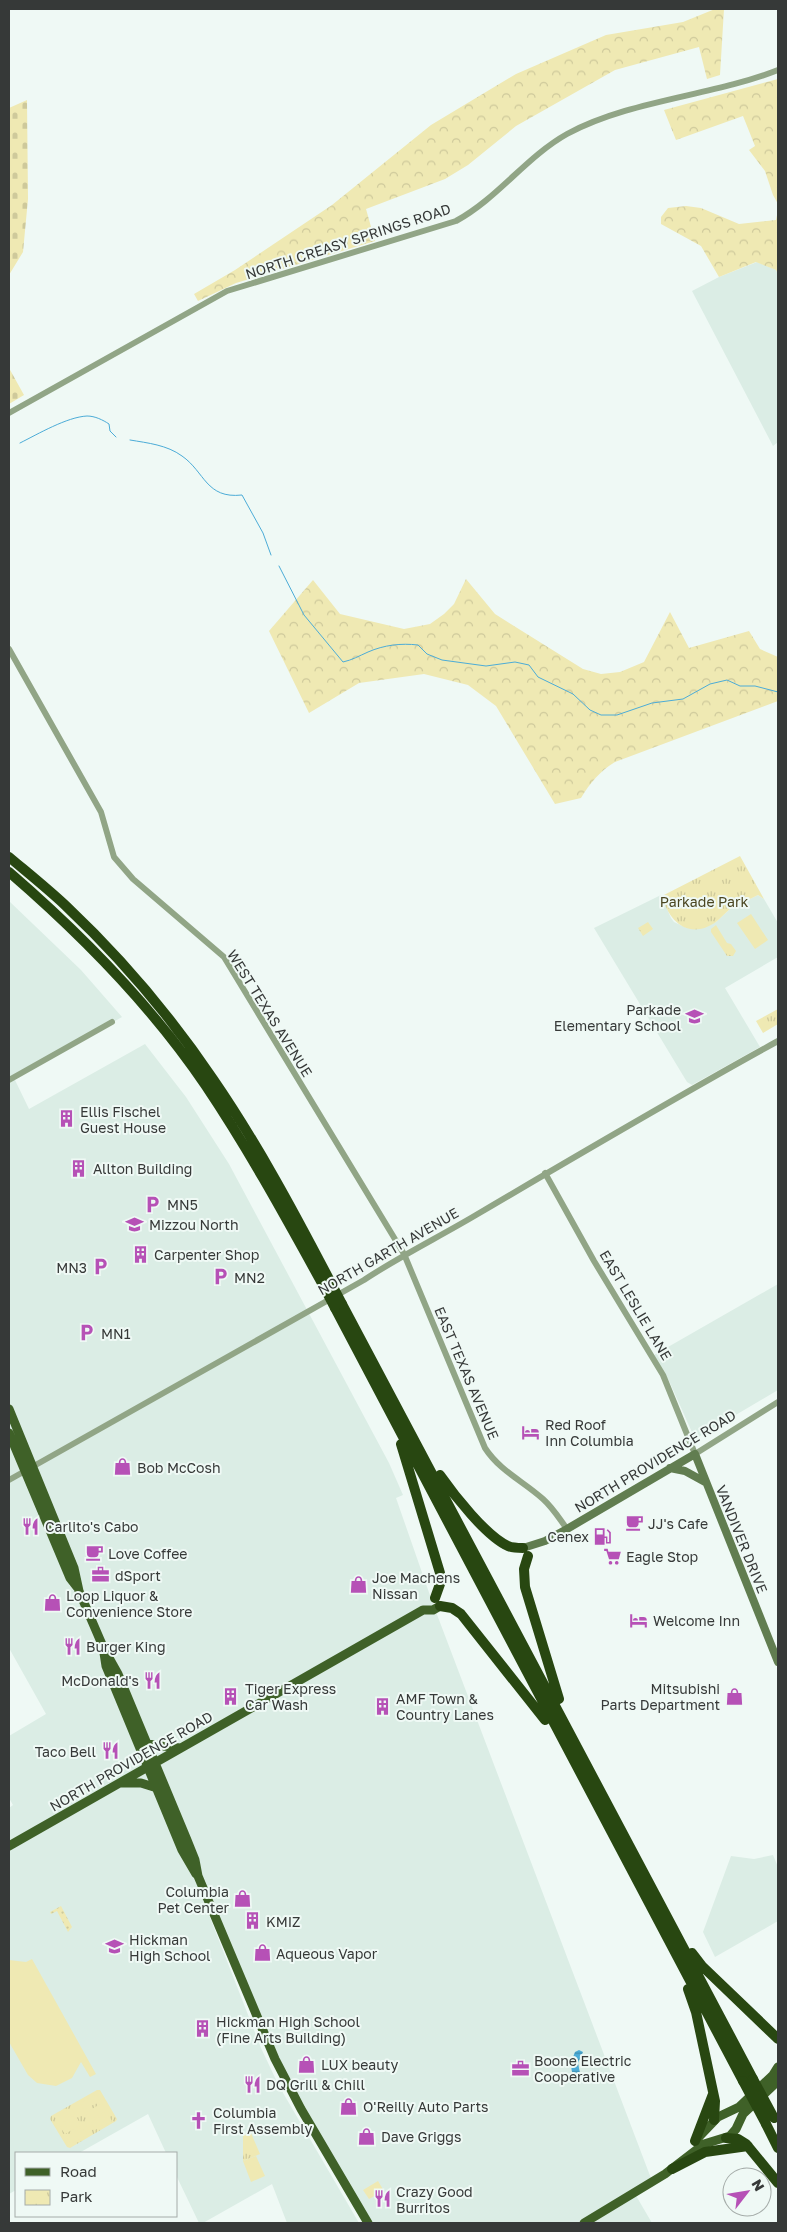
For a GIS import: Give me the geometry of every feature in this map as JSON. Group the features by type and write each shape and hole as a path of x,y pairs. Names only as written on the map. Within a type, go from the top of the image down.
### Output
{"highway":[{"path":"9,857 66,906 131,975 207,1070 253,1142 291,1207 326,1283"},
{"path":"9,872 53,911 105,963 166,1033 205,1085 236,1133 326,1283 411,1433 672,1926 748,2080"},
{"path":"339,1306 394,1421 676,1956 773,2123 778,2148"},
{"path":"394,1421 440,1573 438,1602 461,1614 536,1706 573,1760"},
{"path":"411,1433 449,1488 469,1512 498,1540 508,1546 526,1552 524,1568 525,1587 547,1664 570,1731"},
{"path":"672,1926 702,1966 778,2039"},
{"path":"676,1956 696,2012 713,2093 714,2120"},
{"path":"695,2141 713,2093"},
{"path":"726,2138 738,2139 748,2146 778,2183"},
{"path":"672,2169 705,2152 748,2146"}],"main road":[{"path":"9,1409 29,1469 70,1578 78,1589 104,1649 118,1674 147,1744 157,1788 188,1863 198,1876"},
{"path":"9,1432 29,1469"},
{"name":"NORTH PROVIDENCE ROAD","path":"526,1552 695,1454"},
{"name":"VANDIVER DRIVE","path":"695,1454 778,1662"},
{"path":"670,1468 690,1472 705,1482"},
{"name":"NORTH PROVIDENCE ROAD","path":"9,1846 423,1610 428,1602 438,1602"},
{"path":"104,1649 106,1666 195,1860 198,1876 279,2068 368,2223"},
{"path":"147,1744 180,1748"},
{"path":"120,1784 141,1783 157,1788"},
{"path":"683,2161 695,2141 714,2120 739,2107 774,2075 778,2067"},
{"path":"584,2223 672,2169 704,2144 726,2138 733,2133 743,2114 778,2081"},
{"path":"714,2120 712,2126 713,2133 717,2137 726,2138"}],"street":[{"name":"NORTH CREASY SPRINGS ROAD","path":"9,414 227,291 456,220 485,202 548,147 567,134 602,119 778,70"},
{"name":"WEST TEXAS AVENUE","path":"9,649 101,812 114,857 133,879 224,957 404,1254"},
{"path":"9,1080 112,1022"},
{"name":"NORTH GARTH AVENUE","path":"9,1480 364,1280 404,1254 474,1216 545,1173 778,1041"},
{"name":"EAST LESLIE LANE","path":"545,1173 594,1261 663,1375 695,1454"},
{"name":"EAST TEXAS AVENUE","path":"404,1254 485,1448 502,1469 553,1508 567,1529"},
{"name":"NORTH PROVIDENCE ROAD","path":"695,1454 778,1402"}],"shaded area":[{"path":"757,262 776,270 778,274 778,442 773,446 692,291 719,277"},
{"name":"Parkade Elementary School","path":"661,895 674,922 687,928 700,928 716,922 730,909 758,895 764,899 778,923 778,957 725,988 760,1047 692,1085 687,1082 594,928"},
{"path":"9,901 81,970 122,1017 14,1078 29,1109 145,1044 186,1097 229,1164 389,1463 403,1495 396,1498 433,1604 652,2181 581,2223 369,2223 286,2080 161,1792 261,2048 279,2086 359,2223 287,2223 272,2184 203,2223 199,2223 178,2179 178,2152 166,2152 148,2114 81,2152 15,2152 15,2191 9,2194 9,1808 13,1805 9,1798 9,1736 46,1714 9,1648"},
{"path":"778,1284 778,1390 695,1439 670,1383 654,1355"},
{"path":"773,1855 778,1867 778,1921 715,1957 703,1932 731,1856 754,1859"},
{"path":"635,2194 652,2223 585,2223"}],"green space":[{"path":"715,9 724,9 720,75 707,79 699,47 615,70 516,126 468,165 445,179 366,209 375,241 236,283 198,301 194,294 235,270 332,205 431,125 516,74 606,35 683,22"},
{"path":"778,79 778,204 765,171 749,150 755,146 743,116 676,140 664,110"},
{"path":"27,100 28,199 23,252 9,275 9,108"},
{"path":"686,206 701,208 739,224 776,220 778,210 778,274 776,270 756,262 719,277 701,246 661,224 661,217 668,208"},
{"path":"9,368 24,395 9,404"},
{"path":"466,579 495,614 583,669 601,674 620,672 644,662 670,612 689,648 749,631 760,649 778,657 778,701 615,762 596,778 581,798 555,804 496,706 468,685 424,674 359,683 309,713 269,631 313,580 340,614 404,629 430,624 444,614 454,604"},
{"name":"Parkade Park","path":"740,856 764,899 758,895 740,903 707,927 689,929 675,921 665,906 662,896"},
{"path":"751,914 768,940 755,949 737,923"},
{"path":"648,922 653,929 643,936 638,928"},
{"path":"716,925 727,943 731,944 736,951 733,956 727,956 711,932 711,929"},
{"path":"778,1009 778,1024 763,1033 756,1021"},
{"path":"61,1906 72,1927 68,1932 57,1911 51,1914 50,1912"},
{"path":"32,1959 96,2074 90,2077 81,2062 72,2078 56,2086 37,2083 28,2075 9,2042 9,1960 26,1962"},
{"path":"100,2090 117,2119 116,2121 70,2148 67,2147 50,2119 51,2116"},
{"path":"96,2094 100,2101 84,2110 80,2103"},
{"path":"102,2103 106,2111 90,2120 85,2113"},
{"path":"71,2108 75,2115 59,2125 55,2117"},
{"path":"107,2113 112,2121 95,2130 91,2122"},
{"path":"77,2118 81,2125 65,2134 60,2127"},
{"path":"82,2127 87,2135 71,2144 66,2137"},
{"path":"251,2133 260,2154 243,2161 243,2135"},
{"path":"256,2156 265,2176 251,2182 243,2161"},
{"path":"378,2181 384,2191 369,2199 363,2190"}],"water":[{"path":"579,2050 583,2052 578,2063 580,2073 574,2076 571,2067 572,2061 575,2052"}],"waterway":[{"path":"20,443 71,419 87,416 99,418 109,424 110,431 116,437"},
{"path":"130,440 170,449 190,462 213,489 230,495 242,495 263,533 271,555"},
{"path":"279,566 304,615 343,662 380,648 405,644 418,645 427,654 442,660 486,666 515,662 529,665 538,677 573,694 590,710 601,715 617,715 652,703 683,699 710,684 727,680 740,686 755,686 778,692"}],"place":[{"name":"Parkade Elementary School","path":"695,1017"},
{"name":"Ellis Fischel Guest House","path":"66,1119"},
{"name":"Allton Building","path":"79,1168"},
{"name":"MN5","path":"153,1204"},
{"name":"Mizzou North","path":"135,1224"},
{"name":"Carpenter Shop","path":"140,1254"},
{"name":"MN3","path":"101,1267"},
{"name":"MN2","path":"220,1277"},
{"name":"MN1","path":"87,1333"},
{"name":"Red Roof Inn Columbia","path":"531,1432"},
{"name":"Bob McCosh","path":"123,1467"},
{"name":"JJ's Cafe","path":"634,1523"},
{"name":"Carlito's Cabo","path":"31,1526"},
{"name":"Cenex","path":"603,1536"},
{"name":"Love Coffee","path":"94,1553"},
{"name":"Eagle Stop","path":"612,1556"},
{"name":"dSport","path":"101,1575"},
{"name":"Joe Machens Nissan","path":"358,1585"},
{"name":"Loop Liquor & Convenience Store","path":"52,1603"},
{"name":"Welcome Inn","path":"639,1620"},
{"name":"Burger King","path":"72,1646"},
{"name":"McDonald's","path":"153,1680"},
{"name":"Tiger Express Car Wash","path":"231,1696"},
{"name":"Mitsubishi Parts Department","path":"734,1696"},
{"name":"AMF Town & Country Lanes","path":"382,1706"},
{"name":"Taco Bell","path":"110,1751"},
{"name":"Columbia Pet Center","path":"243,1899"},
{"name":"KMIZ","path":"252,1921"},
{"name":"Hickman High School","path":"115,1947"},
{"name":"Aqueous Vapor","path":"262,1953"},
{"name":"Hickman High School (Fine Arts Building)","path":"202,2029"},
{"name":"LUX beauty","path":"307,2064"},
{"name":"Boone Electric Cooperative","path":"520,2068"},
{"name":"DQ Grill & Chill","path":"252,2084"},
{"name":"O'Reilly Auto Parts","path":"349,2106"},
{"name":"Columbia First Assembly","path":"199,2120"},
{"name":"Dave Griggs","path":"367,2136"},
{"name":"Crazy Good Burritos","path":"382,2199"}]}
